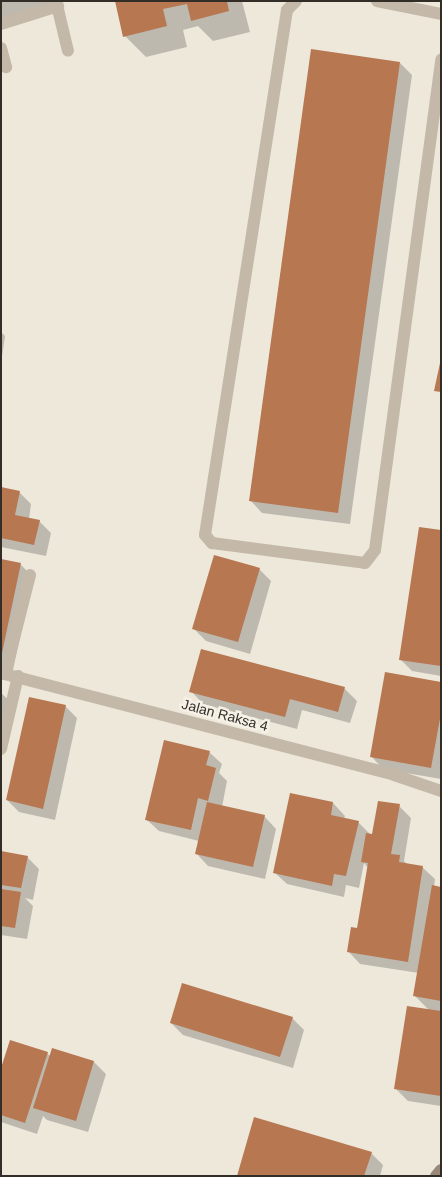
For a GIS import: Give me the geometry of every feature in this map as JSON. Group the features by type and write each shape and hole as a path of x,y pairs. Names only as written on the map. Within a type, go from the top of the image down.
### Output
{"street":[{"path":"296,1 287,10 206,521 206,535 212,543 365,564 375,550 441,59"},
{"path":"377,1 441,14"},
{"path":"1,24 57,4 68,51"},
{"path":"1,48 6,67"},
{"path":"1,749 8,675 30,575"},
{"name":"Jalan Raksa 4","path":"8,675 384,773 441,791"},
{"path":"436,1176 441,1170"}],"building":[{"path":"115,1 227,1 229,11 191,21 187,4 163,9 167,26 123,37"},
{"path":"311,49 400,62 338,513 249,501"},
{"path":"441,363 441,392 434,391"},
{"path":"1,487 20,491 15,515 40,520 34,545 1,538"},
{"path":"419,527 441,530 441,666 399,660"},
{"path":"214,555 260,568 238,642 192,629"},
{"path":"1,559 21,563 2,653 1,653"},
{"path":"201,649 345,687 338,712 290,699 285,717 189,692"},
{"path":"385,672 441,682 441,713 431,768 370,757"},
{"path":"29,697 66,705 43,809 6,800"},
{"path":"164,740 210,751 206,765 216,768 208,801 198,798 191,830 145,820"},
{"path":"290,793 333,802 331,815 359,821 346,876 334,874 332,886 273,873"},
{"path":"378,801 400,804 391,854 400,855 399,862 423,866 408,962 347,952 351,927 357,928 368,863 361,862 366,833 372,834"},
{"path":"207,802 265,815 253,867 195,854"},
{"path":"1,851 28,856 21,888 1,885"},
{"path":"432,885 441,887 441,1001 413,996"},
{"path":"1,889 21,892 15,928 1,926"},
{"path":"182,983 293,1017 280,1057 170,1023"},
{"path":"407,1006 441,1011 441,1096 394,1089"},
{"path":"10,1040 48,1052 25,1123 1,1115 1,1068"},
{"path":"52,1048 94,1061 76,1121 33,1108"},
{"path":"254,1117 372,1152 364,1176 237,1176"}]}
